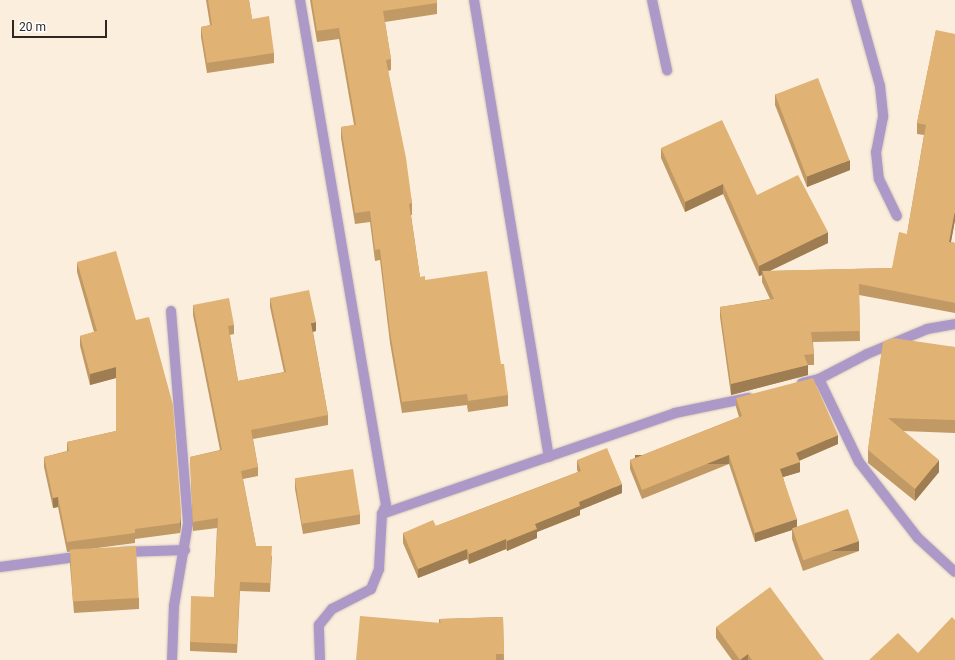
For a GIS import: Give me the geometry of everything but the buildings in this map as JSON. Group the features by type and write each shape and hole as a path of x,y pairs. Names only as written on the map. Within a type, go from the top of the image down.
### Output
{"street":[{"path":"300,0 386,505 382,514 379,569 370,589 332,609 319,624 320,660"},
{"path":"474,0 549,456"},
{"path":"652,0 668,70"},
{"path":"856,0 880,86 883,117 876,152 879,179 897,216"},
{"path":"171,311 188,523 185,550 174,606 172,660"},
{"path":"789,387 819,379 867,354 921,332 955,324"},
{"path":"819,379 859,462 918,538 955,572"},
{"path":"382,514 675,413 760,395"},
{"path":"111,553 142,550 185,550"},
{"path":"0,567 95,555"}]}
